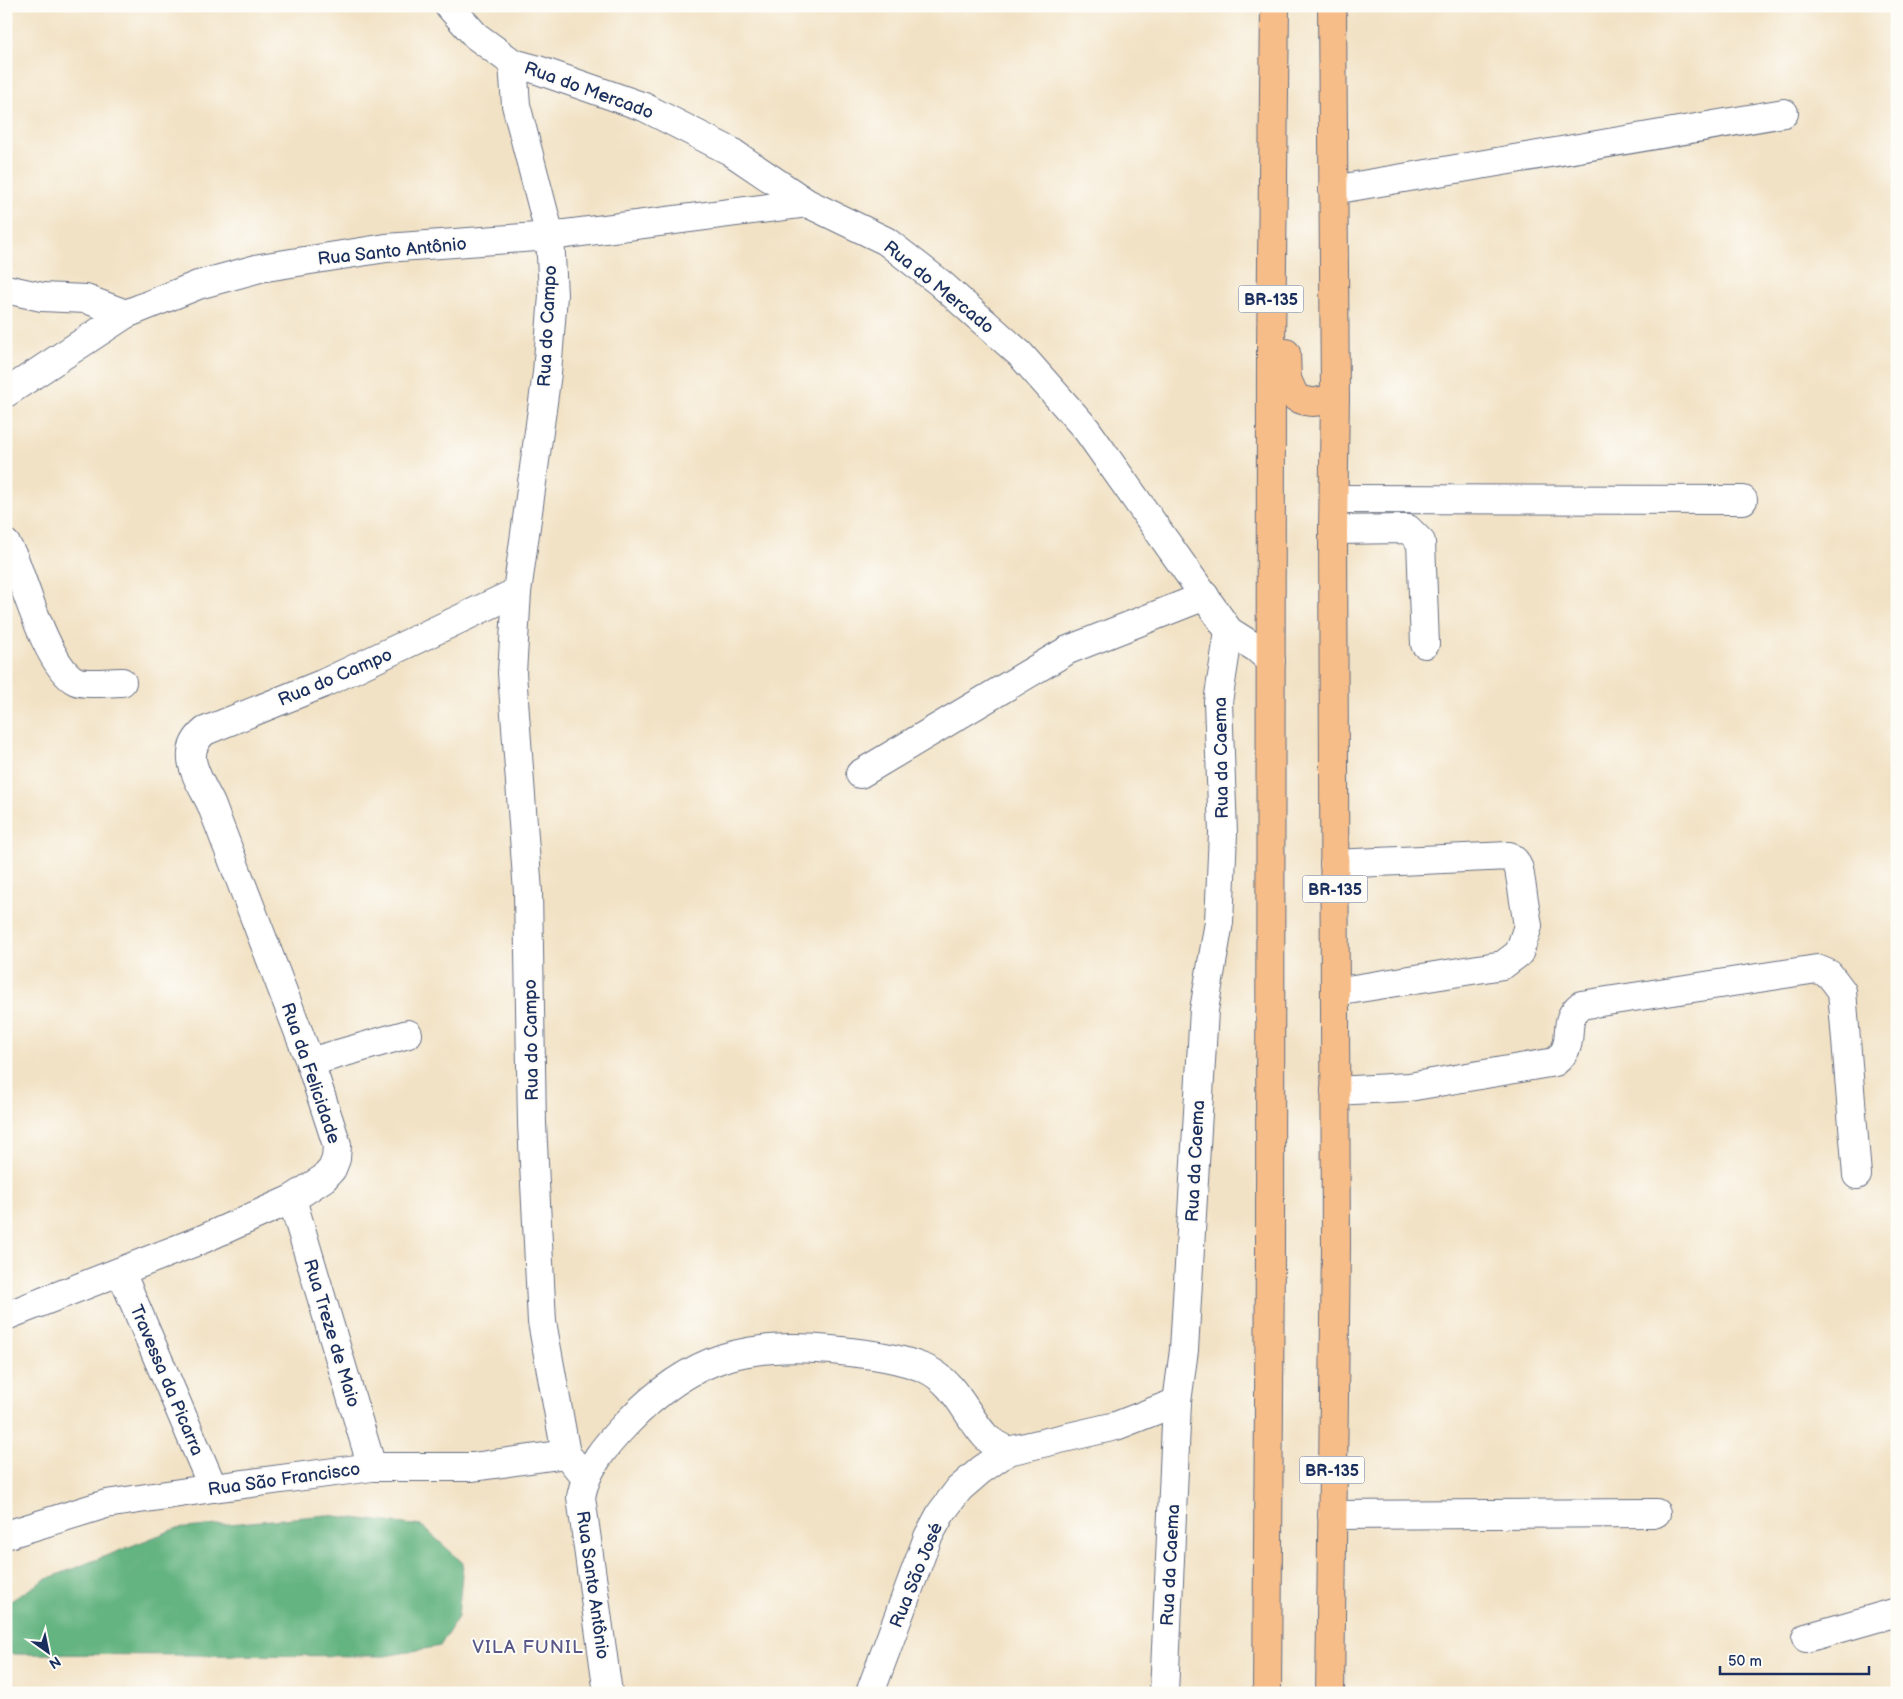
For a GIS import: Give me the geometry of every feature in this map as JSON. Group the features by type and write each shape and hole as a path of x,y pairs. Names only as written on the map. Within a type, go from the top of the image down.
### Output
{"highway":[{"name":"BR-135","path":"1267,1693 1271,660 1270,348 1275,6"},
{"path":"1284,6 1290,104 1285,369 1290,389 1295,397 1305,402 1313,403 1336,396"},
{"name":"BR-135","path":"1330,1693 1336,1248 1333,530 1336,396 1332,6"}],"street":[{"name":"Rua do Mercado","path":"449,6 476,36 512,63 535,69 644,107 730,151 807,203 886,241 940,283 1020,354 1087,430 1229,631 1271,660"},
{"name":"Rua do Campo","path":"512,63 516,105 550,236 553,295 547,373 517,592 512,674 528,892 532,1124 542,1322 566,1454 586,1478"},
{"path":"1333,190 1784,113"},
{"name":"Rua Santo Antônio","path":"6,394 126,314 198,285 260,268 386,248 550,236 807,203"},
{"path":"6,289 42,297 86,299 126,314"},
{"path":"1335,499 1743,500"},
{"path":"1333,530 1408,529 1421,542 1426,644"},
{"path":"6,544 14,558 51,653 63,672 77,681 122,682"},
{"name":"Rua do Campo","path":"206,731 322,684 517,592"},
{"path":"1229,631 1244,627 1256,620 1265,608 1271,592"},
{"path":"860,774 1068,650 1205,596"},
{"name":"Rua da Caema","path":"1164,1693 1177,1402 1184,1350 1204,1010 1219,922 1223,833 1218,702 1229,631"},
{"name":"Rua da Felicidade","path":"6,1316 203,1239 292,1199 324,1178 332,1169 336,1159 337,1144 310,1062 211,804 194,768 190,754 191,748 194,742 206,731"},
{"path":"1334,864 1509,856 1515,861 1519,869 1528,926 1519,953 1502,966 1335,992"},
{"path":"1335,1090 1409,1087 1554,1062 1565,1054 1570,1016 1581,1005 1817,969 1829,974 1842,992 1857,1175"},
{"path":"310,1062 408,1034"},
{"name":"Rua Treze de Maio","path":"292,1199 372,1467"},
{"name":"Travessa da Picarra","path":"121,1272 212,1488"},
{"path":"586,1478 598,1458 621,1430 649,1400 665,1389 712,1362 744,1351 778,1347 808,1347 873,1354 927,1370 946,1382 986,1438 1008,1451"},
{"name":"Rua São José","path":"870,1693 928,1536 941,1513 973,1476 1008,1451 1116,1426 1177,1402"},
{"name":"Rua São Francisco","path":"6,1535 106,1504 212,1488 372,1467 473,1467 566,1454"},
{"name":"Rua Santo Antônio","path":"586,1478 581,1497 608,1693"},
{"path":"1332,1514 1656,1513"},
{"path":"1806,1638 1897,1612"}],"green space":[{"path":"326,1515 422,1526 463,1563 458,1617 440,1646 385,1656 6,1654 6,1604 44,1580 175,1529"}],"district":[{"name":"VILA FUNIL","path":"528,1646"}]}
